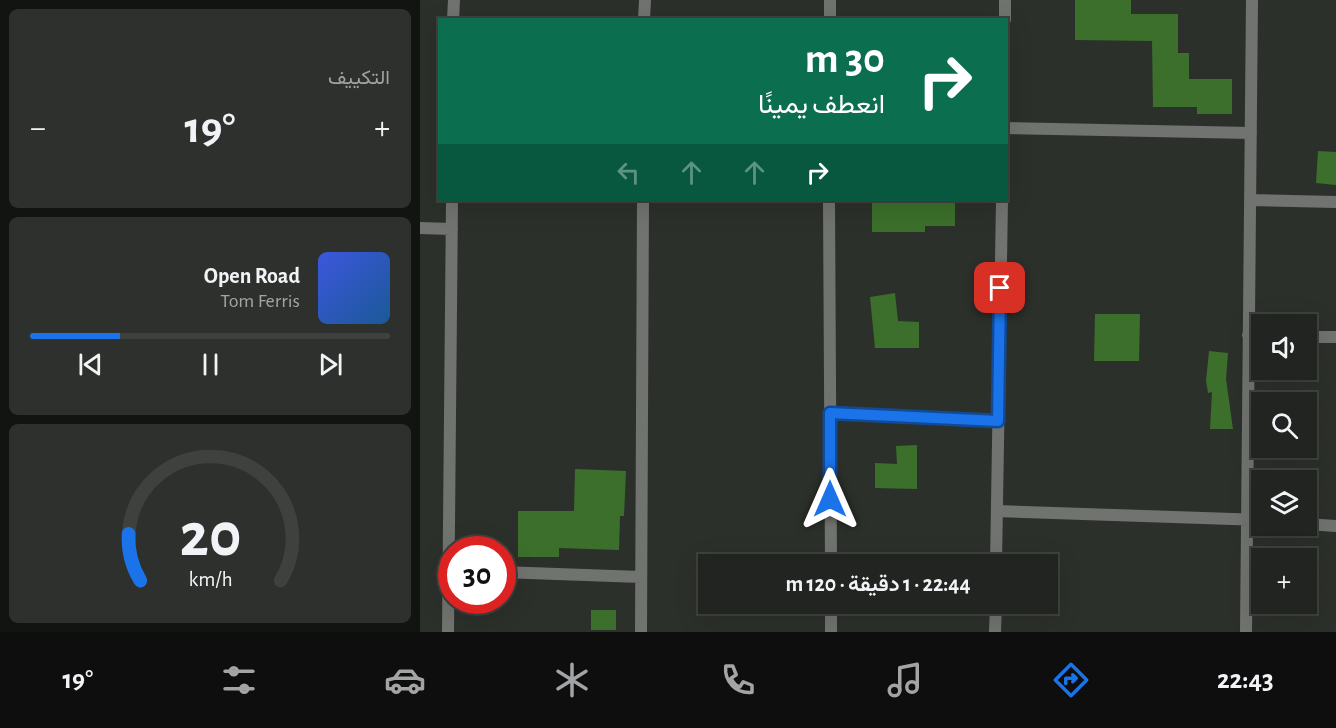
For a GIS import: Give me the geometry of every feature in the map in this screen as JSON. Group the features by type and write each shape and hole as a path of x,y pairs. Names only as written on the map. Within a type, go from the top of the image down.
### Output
{"street":[{"path":"453,18 454,0"},
{"path":"644,18 645,0"},
{"path":"830,0 830,18"},
{"path":"1005,0 1005,18"},
{"path":"1246,632 1252,0"},
{"path":"1008,129 1251,133"},
{"path":"1250,200 1336,202"},
{"path":"450,536 452,201"},
{"path":"641,632 643,201"},
{"path":"829,201 831,554"},
{"path":"996,554 1002,201"},
{"path":"420,228 452,229"},
{"path":"1317,337 1336,337"},
{"path":"830,413 998,421"},
{"path":"997,511 1251,519"},
{"path":"1317,525 1336,526"},
{"path":"516,573 641,577"},
{"path":"448,632 449,614"},
{"path":"831,614 831,632"},
{"path":"995,632 996,614"}],"building":[{"path":"1075,0 1131,0 1131,14 1178,14 1178,53 1189,53 1189,79 1232,79 1232,114 1197,114 1197,107 1153,107 1152,41 1075,40"},
{"path":"1318,151 1336,152 1336,185 1316,183"},
{"path":"872,201 955,201 955,226 925,226 925,232 872,232"},
{"path":"895,293 898,321 919,322 919,348 875,348 870,297"},
{"path":"1095,314 1140,314 1139,361 1094,361"},
{"path":"1209,351 1228,353 1226,379 1233,429 1210,429 1212,392 1208,393 1206,381"},
{"path":"917,445 917,489 875,488 875,463 897,464 896,446"},
{"path":"575,469 626,471 624,516 620,516 619,550 559,548 559,557 518,557 518,511 574,511"},
{"path":"591,610 616,610 616,630 591,630"}],"route":[{"path":"830,499 830,413 998,421 1000,288"}]}
